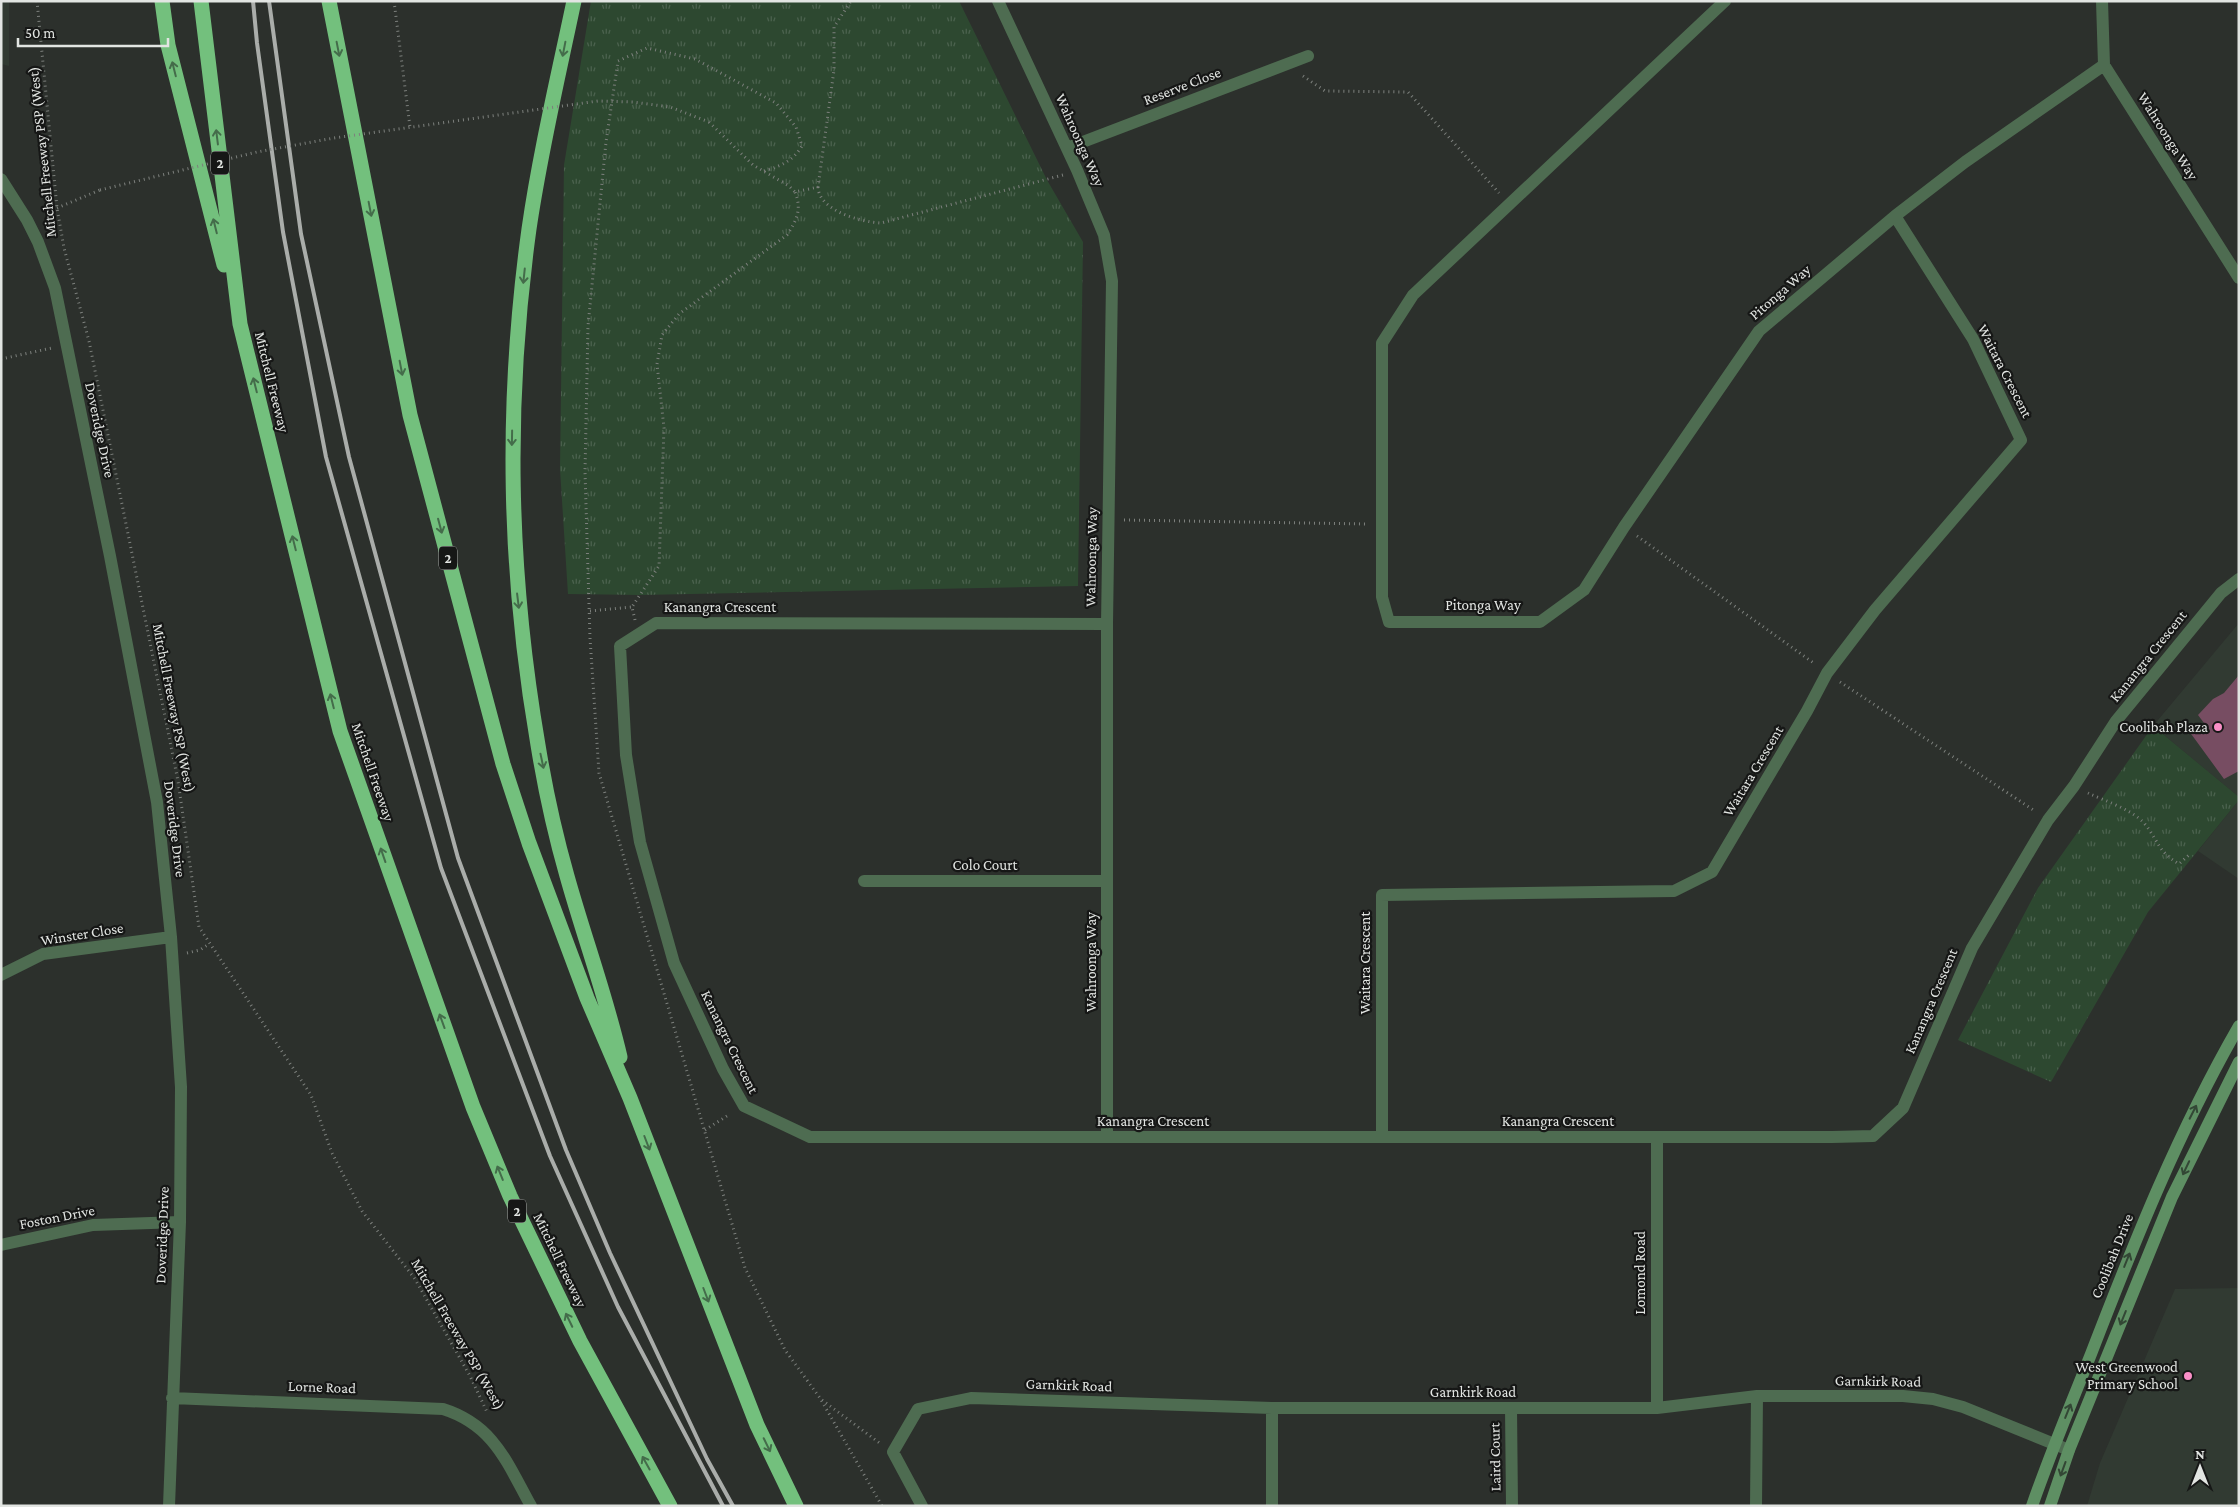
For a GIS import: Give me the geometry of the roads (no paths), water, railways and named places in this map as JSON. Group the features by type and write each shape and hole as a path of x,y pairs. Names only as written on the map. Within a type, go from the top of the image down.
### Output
{"highway":[{"path":"162,1 168,45 240,324"},
{"name":"Mitchell Freeway","path":"201,1 240,324 340,731 473,1107 510,1196 580,1341 670,1506"},
{"name":"2","path":"329,1 410,415 503,764 529,843 586,998 630,1098 757,1425 796,1506"},
{"path":"574,1 530,228 518,330 513,406 512,479 517,586 538,746 566,874 612,1022 630,1098"}],"main road":[{"name":"Coolibah Drive","path":"2032,1506 2054,1444 2159,1182 2218,1062 2239,1026"},
{"path":"2050,1506 2069,1450 2172,1197 2239,1062"}],"street":[{"name":"Wahroonga Way","path":"998,1 1077,170 1104,236 1112,281 1107,624 1107,1137"},
{"name":"Pitonga Way","path":"1725,1 1414,295 1382,343 1382,598 1389,622 1540,622 1584,590 1624,527 1759,331 1895,216 1965,162 2104,65"},
{"path":"2102,1 2104,65"},
{"name":"Reserve Close","path":"1067,148 1308,56"},
{"name":"Wahroonga Way","path":"2104,65 2239,278"},
{"name":"Doveridge Drive","path":"1,179 19,205 38,242 54,288 110,556 156,802 171,937 181,1087 180,1222 169,1506"},
{"name":"Waitara Crescent","path":"1382,1137 1382,895 1674,891 1712,872 1807,711 1827,673 1876,610 2021,440 1973,339 1895,216"},
{"name":"Kanangra Crescent","path":"1107,624 656,623 620,646 626,755 640,842 674,963 723,1069 744,1106 810,1137 1873,1136 1903,1108 1972,948 2048,820 2074,786 2116,721 2221,593 2239,579"},
{"name":"Colo Court","path":"864,881 1107,881"},
{"name":"Winster Close","path":"1,975 43,954 171,937"},
{"name":"Lomond Road","path":"1656,1137 1656,1408"},
{"name":"Foston Drive","path":"1,1245 93,1225 180,1222"},
{"path":"1756,1506 1757,1396"},
{"name":"Garnkirk Road","path":"922,1506 893,1452 918,1409 971,1398 1272,1408 1656,1408 1757,1396 1903,1396 1933,1399 1963,1407 2069,1450"},
{"name":"Lorne Road","path":"172,1398 443,1409 468,1419 489,1435 497,1445 531,1506"},
{"path":"1272,1408 1272,1506"},
{"name":"Laird Court","path":"1511,1408 1512,1506"}],"railway":[{"path":"253,1 283,232 326,457 441,868 550,1156 618,1307 723,1506"},
{"path":"269,1 301,234 349,457 458,858 566,1150 610,1253 707,1459 733,1506"}],"place":[{"name":"Coolibah Plaza","path":"2218,727"},
{"name":"West Greenwood Primary School","path":"2188,1376"}]}
